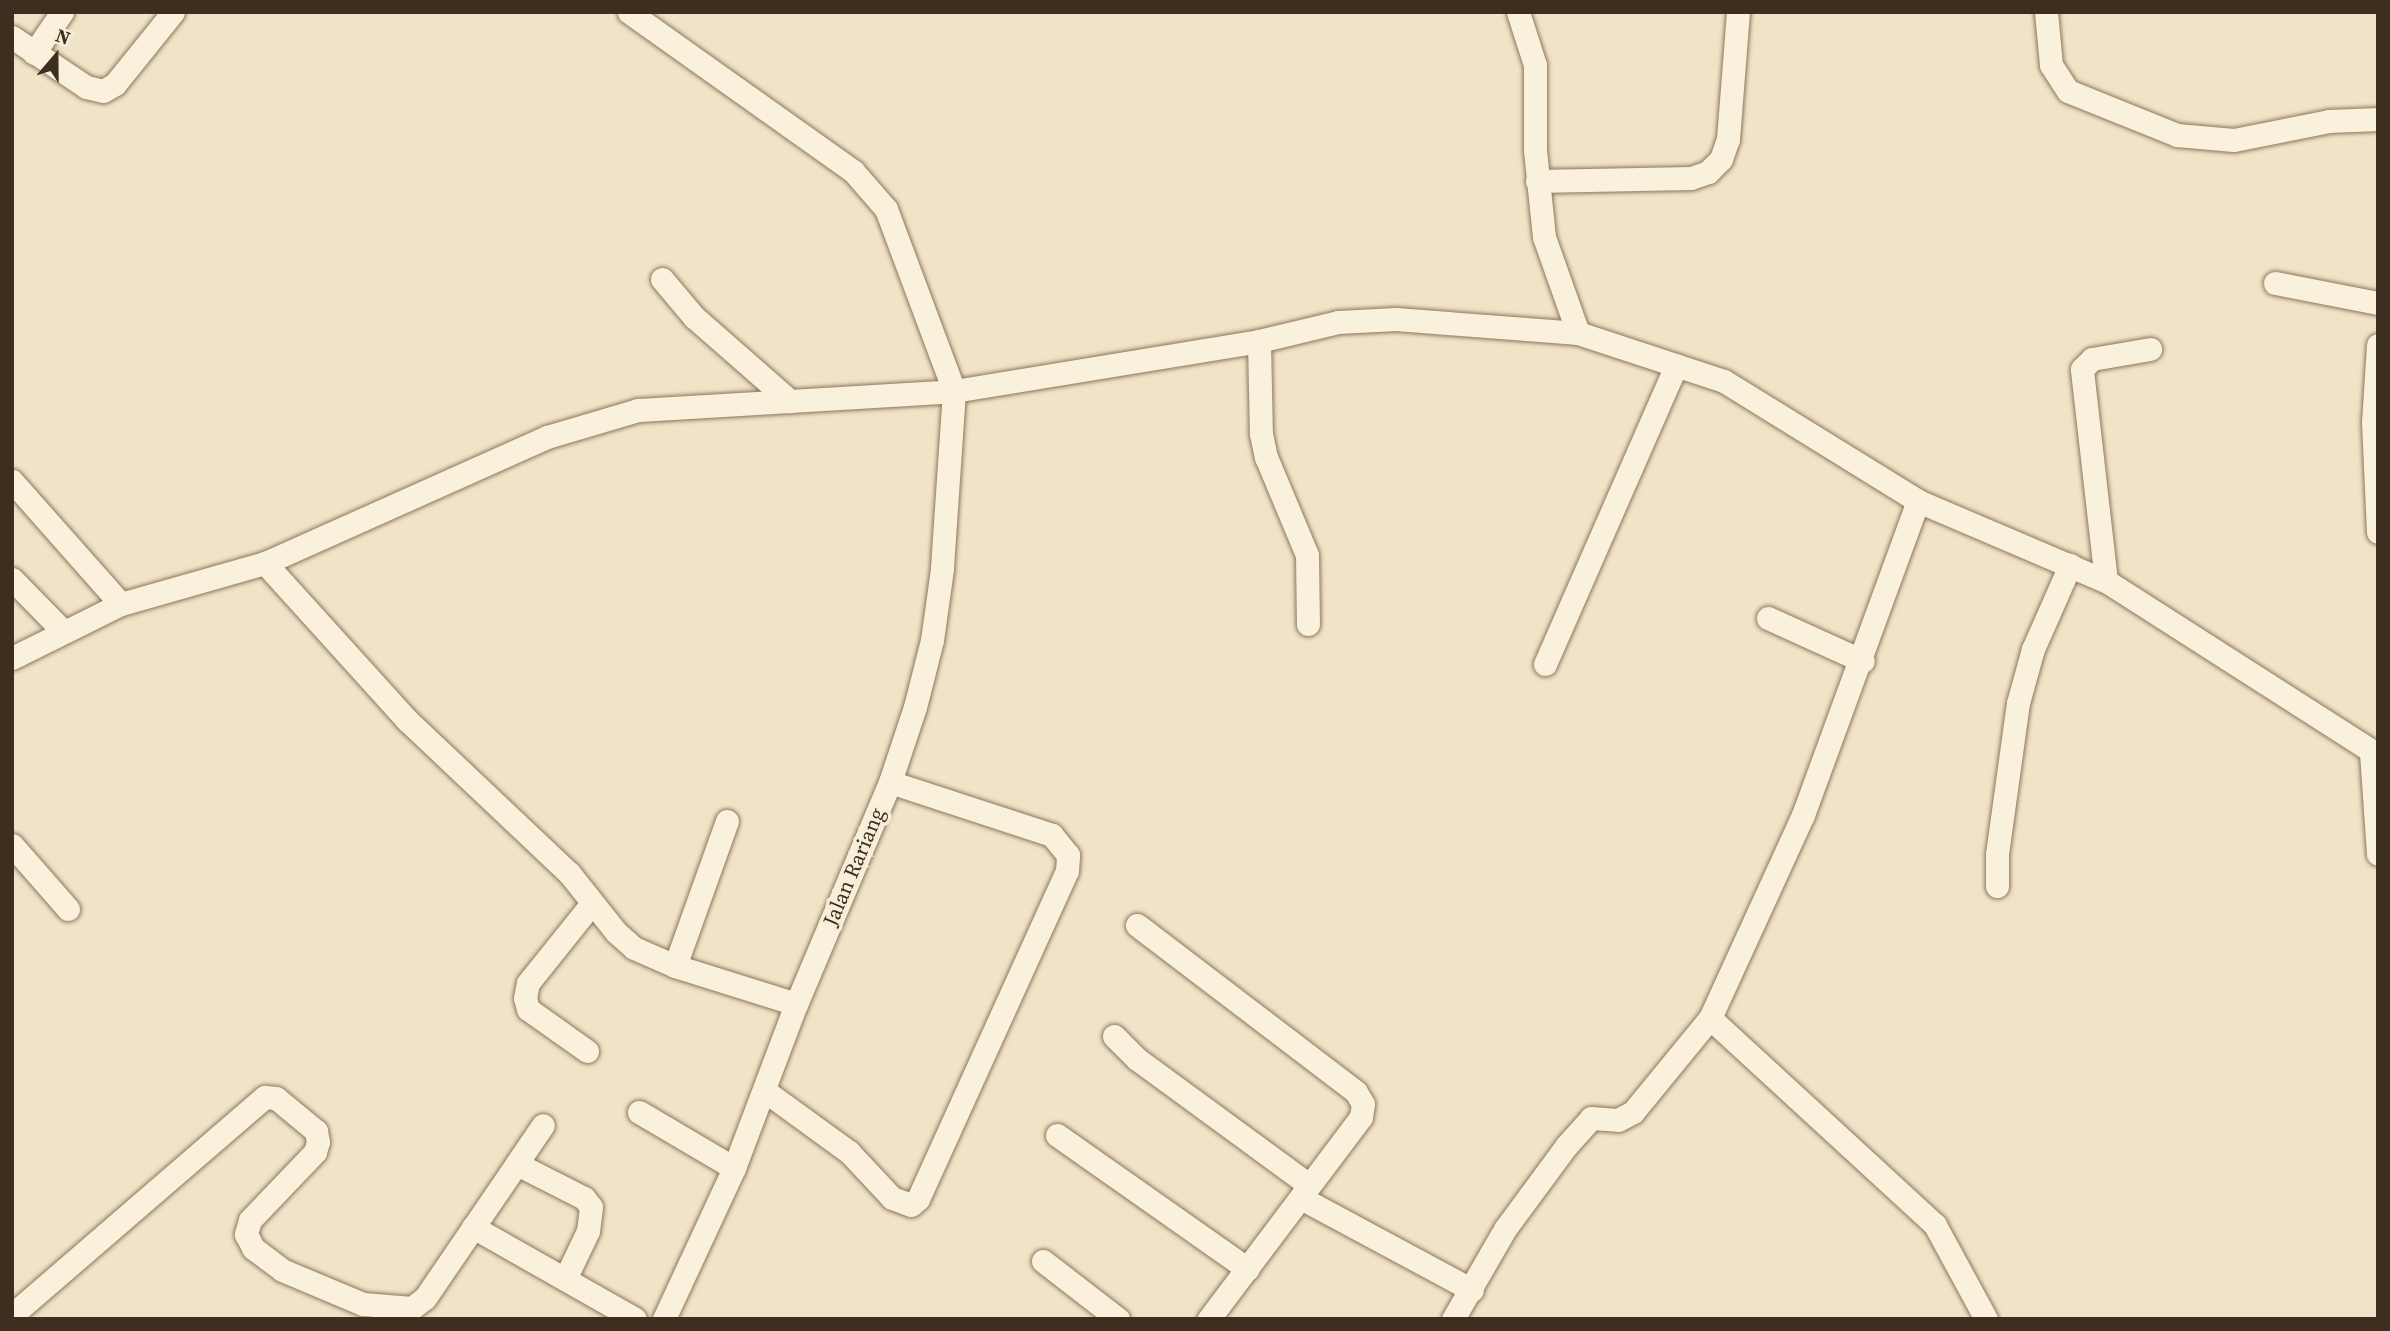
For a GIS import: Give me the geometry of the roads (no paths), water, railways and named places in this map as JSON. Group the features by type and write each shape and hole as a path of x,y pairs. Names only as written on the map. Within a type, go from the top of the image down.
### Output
{"street":[{"path":"34,53 62,12"},
{"path":"12,37 86,87 103,91 116,84 173,12"},
{"path":"629,12 853,171 886,209 954,391"},
{"path":"1518,12 1535,65 1537,181 1544,237 1578,333"},
{"path":"1537,181 1691,178 1708,172 1721,159 1728,139 1738,12"},
{"path":"2046,12 2051,65 2068,91 2177,135 2234,140 2329,121 2378,120"},
{"path":"662,279 694,317 790,401"},
{"path":"2275,283 2378,303"},
{"path":"12,659 62,630 121,604 265,563 547,437 638,410 954,391 1259,341 1338,322 1396,319 1578,333 1676,365 1758,399 1918,501 2106,581 2375,754 2378,854"},
{"path":"1259,341 1261,433 1307,555 1308,624"},
{"path":"2378,345 2373,422 2378,531"},
{"path":"2106,581 2082,369 2092,359 2150,349"},
{"path":"1545,664 1676,365"},
{"name":"Jalan Rariang","path":"664,1319 734,1168 796,1004 890,782 932,640 954,391"},
{"path":"12,481 121,604"},
{"path":"1453,1319 1505,1229 1567,1144 1591,1118 1618,1120 1633,1112 1710,1018 1804,815 1863,661 1918,501"},
{"path":"265,563 408,720 569,873 592,903 634,948 675,966 796,1004"},
{"path":"1997,886 1997,854 2018,703 2032,649 2070,565"},
{"path":"12,579 62,630"},
{"path":"1768,618 1863,661"},
{"path":"765,1091 849,1152 892,1198 911,1205 918,1199 1067,871 1063,844 1052,835 890,782"},
{"path":"675,966 727,821"},
{"path":"12,845 68,909"},
{"path":"587,1051 528,1009 525,998 528,983 592,903"},
{"path":"1137,925 1356,1092 1363,1104 1362,1116 1209,1319"},
{"path":"1710,1018 1935,1225 1986,1319"},
{"path":"1114,1036 1137,1059 1305,1191 1472,1290"},
{"path":"12,1315 265,1097 276,1098 316,1131 318,1142 315,1152 250,1220 246,1234 253,1248 282,1270 360,1311 412,1308 425,1298 543,1125"},
{"path":"639,1112 734,1168"},
{"path":"1057,1135 1248,1269"},
{"path":"517,1164 584,1198 591,1207 587,1231 565,1279"},
{"path":"473,1227 635,1319"},
{"path":"1043,1261 1118,1319"}]}
